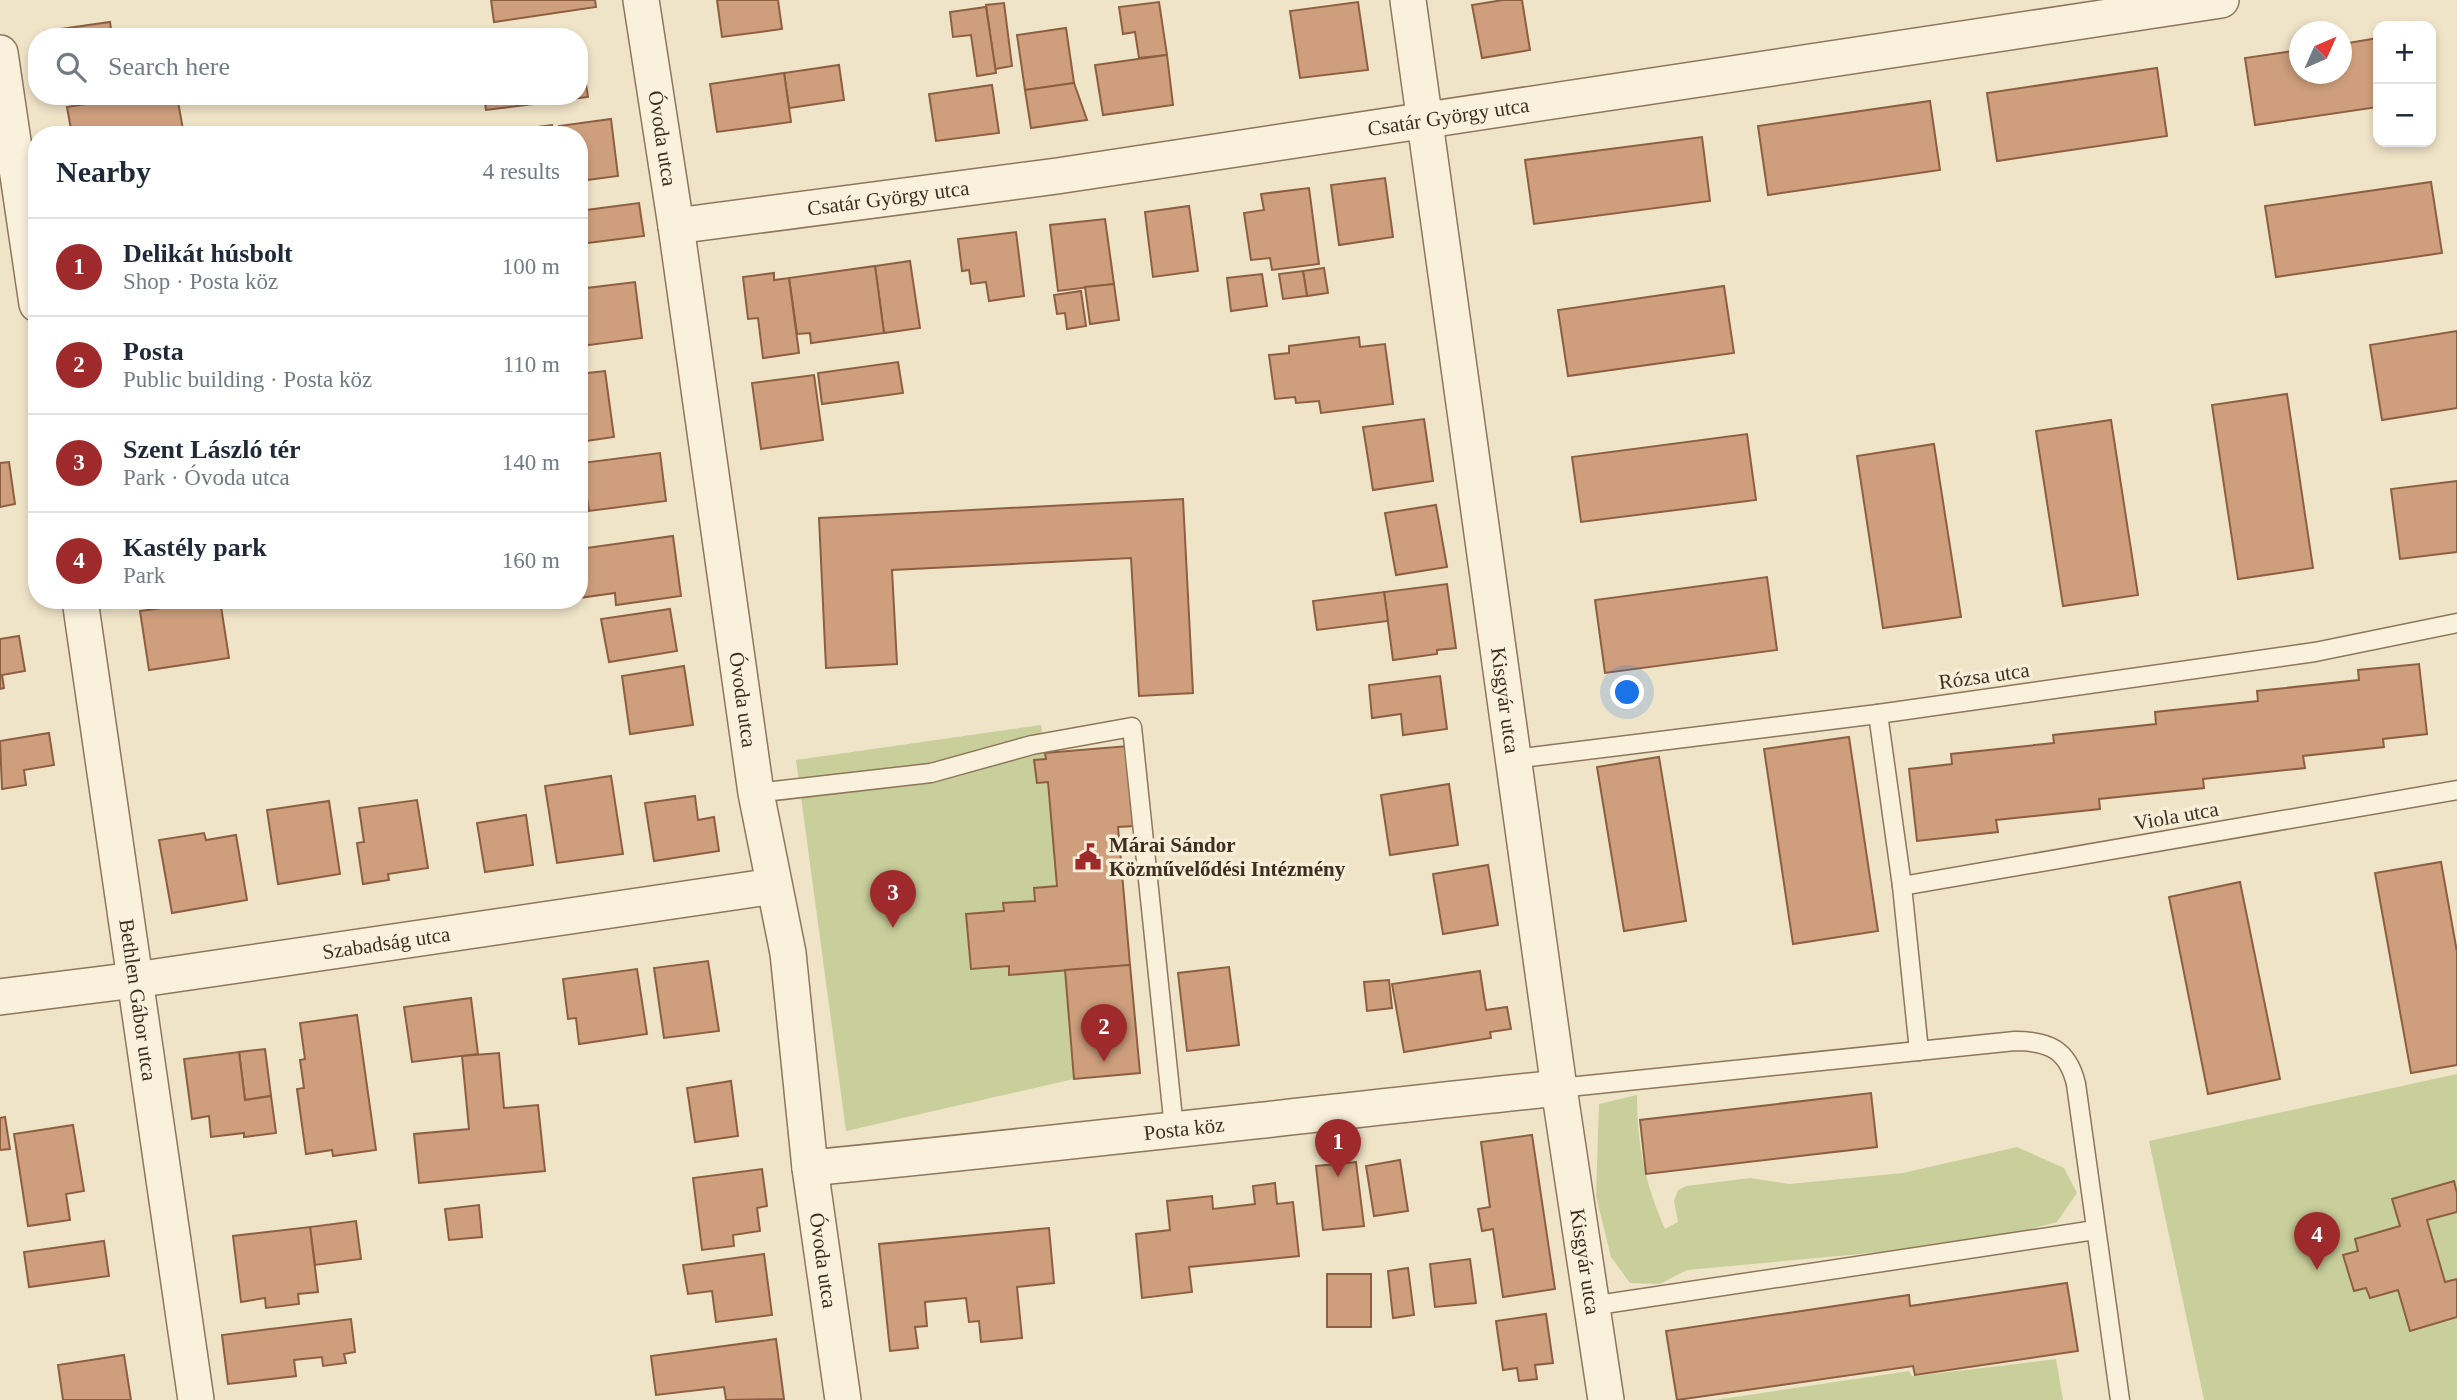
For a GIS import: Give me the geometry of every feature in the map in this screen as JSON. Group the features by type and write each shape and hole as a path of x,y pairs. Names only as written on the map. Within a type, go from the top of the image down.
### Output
{"street":[{"name":"Óvoda utca","path":"641,0 676,226 756,793 788,953 810,1168 843,1400"},
{"name":"Kisgyár utca","path":"1408,0 1559,1088 1606,1400"},
{"name":"Csatár György utca","path":"676,226 1057,176 2221,0"},
{"path":"0,53 28,243"},
{"name":"Bethlen Gábor utca","path":"81,609 196,1400"},
{"name":"Szabadság utca","path":"0,998 774,886"},
{"name":"Posta köz","path":"810,1168 1029,1147 1174,1128 1559,1088"}],"lane":[{"name":"Rózsa utca","path":"1514,759 1878,714 2315,652 2457,623"},
{"path":"1878,714 1902,886 1919,1051"},
{"path":"756,793 931,773 1032,745 1132,727 1174,1128"},
{"name":"Viola utca","path":"1902,886 2457,790"},
{"path":"1559,1088 2026,1041 2047,1045 2064,1056 2070,1064 2076,1084 2120,1400"},
{"path":"1591,1306 2095,1230"}],"green space":[{"path":"1041,725 1046,759 1035,760 1037,783 1048,782 1057,886 1035,901 1003,903 1004,911 966,914 971,969 1009,966 1010,975 1065,970 1074,1079 846,1131 796,760"},
{"path":"2457,1074 2457,1400 2204,1400 2149,1141"},
{"path":"1637,1095 1644,1164 1652,1196 1665,1229 1678,1222 1674,1201 1678,1190 1686,1186 1750,1178 1789,1184 1903,1173 2017,1147 2064,1168 2077,1193 2057,1222 1980,1243 1687,1270 1660,1284 1630,1283 1611,1257 1596,1196 1599,1104"},
{"path":"2056,1359 2063,1400 1715,1400 1909,1371 1912,1376 1916,1376"}],"building":[{"path":"491,0 595,0 596,7 494,22"},
{"path":"717,0 778,0 782,29 722,37"},
{"path":"1522,0 1530,50 1482,58 1472,5"},
{"path":"1159,2 1167,55 1139,58 1135,32 1123,34 1119,7"},
{"path":"1358,2 1368,70 1300,78 1290,11"},
{"path":"1004,3 1012,66 995,69 986,5"},
{"path":"986,7 996,73 977,76 971,35 953,37 950,12"},
{"path":"110,22 111,28 67,28"},
{"path":"1066,28 1074,83 1025,90 1017,35"},
{"path":"2373,39 2373,108 2255,125 2245,58 2289,52 2289,84 2352,84 2352,42"},
{"path":"1167,55 1173,105 1103,115 1095,65"},
{"path":"839,65 844,100 789,108 784,73"},
{"path":"2157,68 2167,136 1997,161 1987,93"},
{"path":"784,73 791,122 717,132 710,84"},
{"path":"1074,83 1087,120 1031,128 1025,90"},
{"path":"992,85 999,133 936,141 929,94"},
{"path":"1930,101 1940,170 1768,195 1758,126"},
{"path":"179,105 182,126 70,126 67,107"},
{"path":"485,105 525,105 486,110"},
{"path":"611,119 618,176 588,180 588,126 559,126"},
{"path":"1702,137 1710,201 1534,224 1525,160"},
{"path":"1385,178 1393,237 1339,245 1331,185"},
{"path":"2431,182 2442,253 2276,277 2265,206"},
{"path":"1309,188 1319,264 1272,270 1270,258 1251,260 1244,213 1264,210 1261,194"},
{"path":"639,203 644,236 588,243 588,210"},
{"path":"1189,206 1198,271 1153,277 1145,212"},
{"path":"1105,219 1114,284 1058,291 1050,225"},
{"path":"1016,232 1024,296 989,301 986,282 971,284 969,270 962,271 958,239"},
{"path":"910,261 920,328 884,333 875,266"},
{"path":"875,266 884,333 811,343 810,333 797,334 789,278"},
{"path":"1324,268 1328,293 1307,296 1303,271"},
{"path":"1303,271 1307,296 1283,299 1279,274"},
{"path":"774,273 774,280 789,278 799,353 763,358 758,318 748,319 743,277"},
{"path":"1262,274 1267,306 1231,311 1227,278"},
{"path":"635,282 642,338 588,345 588,288"},
{"path":"1114,284 1119,320 1090,324 1085,287"},
{"path":"1724,286 1734,353 1568,376 1558,310"},
{"path":"1081,291 1086,326 1067,329 1065,313 1057,314 1054,295"},
{"path":"2457,331 2457,408 2382,420 2370,345"},
{"path":"1359,337 1360,347 1385,344 1393,404 1321,413 1319,401 1296,403 1295,397 1275,399 1269,355 1289,353 1289,346"},
{"path":"898,362 903,393 822,404 818,373"},
{"path":"605,371 614,437 588,441 588,373"},
{"path":"814,375 823,440 761,449 752,383"},
{"path":"2287,394 2313,568 2238,579 2212,405"},
{"path":"1424,419 1433,481 1373,490 1363,427"},
{"path":"2111,420 2138,595 2063,606 2036,431"},
{"path":"1747,434 1756,500 1581,522 1572,457"},
{"path":"1934,444 1961,617 1883,628 1857,456"},
{"path":"660,453 666,501 589,511 588,462"},
{"path":"9,462 15,504 0,507 0,463"},
{"path":"2457,481 2457,552 2400,559 2391,489"},
{"path":"1183,499 1193,693 1139,696 1131,558 892,570 897,664 826,668 819,518"},
{"path":"1436,505 1447,567 1396,575 1385,513"},
{"path":"673,536 681,596 616,605 615,593 588,597 588,548"},
{"path":"1767,577 1777,650 1605,673 1595,600"},
{"path":"1447,584 1456,648 1437,650 1437,654 1393,660 1384,592"},
{"path":"1384,592 1388,621 1317,630 1313,601"},
{"path":"221,609 229,658 149,670 140,611"},
{"path":"670,609 677,651 609,662 601,619"},
{"path":"19,636 25,671 2,675 4,688 0,689 0,639"},
{"path":"2419,664 2427,734 2383,739 2384,747 2303,756 2305,768 2203,779 2204,788 2099,799 2100,809 1996,820 1998,832 1917,841 1909,769 1952,764 1951,754 2054,743 2053,735 2156,724 2155,712 2258,701 2257,691 2359,680 2358,670"},
{"path":"684,666 693,725 630,734 622,676"},
{"path":"1440,676 1447,729 1403,735 1401,714 1372,718 1369,685"},
{"path":"49,733 54,765 24,770 26,785 2,789 0,741"},
{"path":"1849,737 1878,931 1793,944 1764,749"},
{"name":"Márai Sándor Közművelődési Intézmény","path":"1128,746 1135,826 1118,827 1130,965 1009,975 1009,966 971,969 966,914 1004,911 1003,903 1035,901 1034,888 1057,886 1048,782 1037,783 1034,760 1046,759 1045,753"},
{"path":"1659,757 1686,921 1624,931 1597,767"},
{"path":"611,776 623,854 557,863 545,786"},
{"path":"1449,784 1458,845 1390,855 1381,795"},
{"path":"695,796 698,820 714,817 719,851 654,861 645,803"},
{"path":"417,800 428,868 388,874 389,880 363,884 357,843 364,842 359,808"},
{"path":"329,801 340,874 278,884 267,810"},
{"path":"526,815 533,865 485,872 477,823"},
{"path":"204,833 206,840 236,835 247,900 172,913 159,840"},
{"path":"2441,862 2457,952 2457,1065 2411,1073 2375,873"},
{"path":"1488,865 1498,925 1443,934 1433,874"},
{"path":"2240,882 2280,1079 2208,1094 2169,897"},
{"path":"708,961 719,1031 664,1038 654,968"},
{"path":"1130,965 1140,1073 1074,1079 1065,970"},
{"path":"1229,967 1239,1045 1187,1051 1178,973"},
{"path":"637,969 647,1034 579,1044 576,1018 568,1019 563,979"},
{"path":"1480,971 1486,1010 1507,1007 1511,1029 1490,1032 1491,1038 1404,1052 1392,984"},
{"path":"1389,980 1392,1008 1367,1011 1364,982"},
{"path":"471,998 478,1054 412,1062 404,1007"},
{"path":"357,1015 376,1150 333,1156 332,1150 306,1154 297,1089 304,1088 300,1060 305,1059 300,1023"},
{"path":"265,1049 271,1096 245,1100 239,1052"},
{"path":"239,1052 245,1100 271,1096 276,1133 211,1137 209,1116 192,1119 184,1059"},
{"path":"499,1053 504,1108 538,1105 545,1171 419,1183 414,1134 469,1129 462,1056"},
{"path":"731,1081 738,1136 695,1142 687,1088"},
{"path":"1871,1093 1877,1147 1646,1174 1640,1120"},
{"path":"5,1117 10,1149 0,1150 0,1118"},
{"path":"73,1125 84,1191 66,1194 70,1220 28,1226 14,1134"},
{"path":"1532,1135 1555,1289 1503,1297 1493,1229 1482,1231 1478,1209 1490,1207 1481,1142"},
{"path":"1400,1160 1408,1211 1374,1216 1366,1166"},
{"path":"1356,1162 1364,1226 1323,1230 1316,1166"},
{"path":"762,1169 767,1206 757,1208 760,1231 733,1235 734,1246 702,1250 693,1178"},
{"path":"2454,1181 2457,1212 2427,1220 2445,1282 2457,1279 2457,1317 2410,1331 2398,1290 2370,1298 2366,1288 2354,1291 2343,1255 2358,1251 2355,1239 2400,1226 2392,1199"},
{"path":"1275,1183 1277,1204 1293,1202 1299,1256 1189,1267 1192,1292 1142,1298 1136,1234 1170,1230 1167,1201 1212,1196 1213,1209 1255,1204 1253,1186"},
{"path":"479,1205 482,1237 449,1240 445,1209"},
{"path":"356,1221 361,1259 315,1265 310,1227"},
{"path":"310,1227 318,1292 298,1294 299,1304 266,1308 265,1298 241,1302 233,1236"},
{"path":"1049,1228 1054,1283 1017,1287 1022,1338 981,1342 979,1321 969,1322 966,1298 925,1302 927,1326 915,1327 918,1348 890,1351 879,1244"},
{"path":"104,1241 109,1276 29,1287 24,1252"},
{"path":"764,1254 772,1315 716,1322 712,1291 688,1294 683,1265"},
{"path":"1470,1259 1476,1303 1435,1307 1430,1264"},
{"path":"1408,1268 1414,1315 1393,1318 1388,1271"},
{"path":"1327,1274 1371,1274 1371,1327 1327,1327"},
{"path":"2067,1283 2078,1351 1915,1375 1913,1366 1677,1400 1666,1331 1909,1295 1910,1306"},
{"path":"1546,1314 1553,1363 1535,1365 1537,1379 1519,1381 1517,1368 1503,1370 1496,1321"},
{"path":"351,1319 355,1352 344,1354 346,1363 323,1366 322,1357 294,1360 296,1376 228,1384 222,1335"},
{"path":"776,1339 784,1399 726,1400 724,1387 656,1395 651,1356"},
{"path":"124,1355 131,1400 63,1400 58,1365"}],"place":[{"name":"Márai Sándor Közművelődési Intézmény","path":"1088,857"},
{"name":"Szent László tér","path":"893,928"},
{"name":"Posta","path":"1104,1062"},
{"name":"Delikát húsbolt","path":"1338,1177"},
{"name":"Kastély park","path":"2317,1270"}]}
